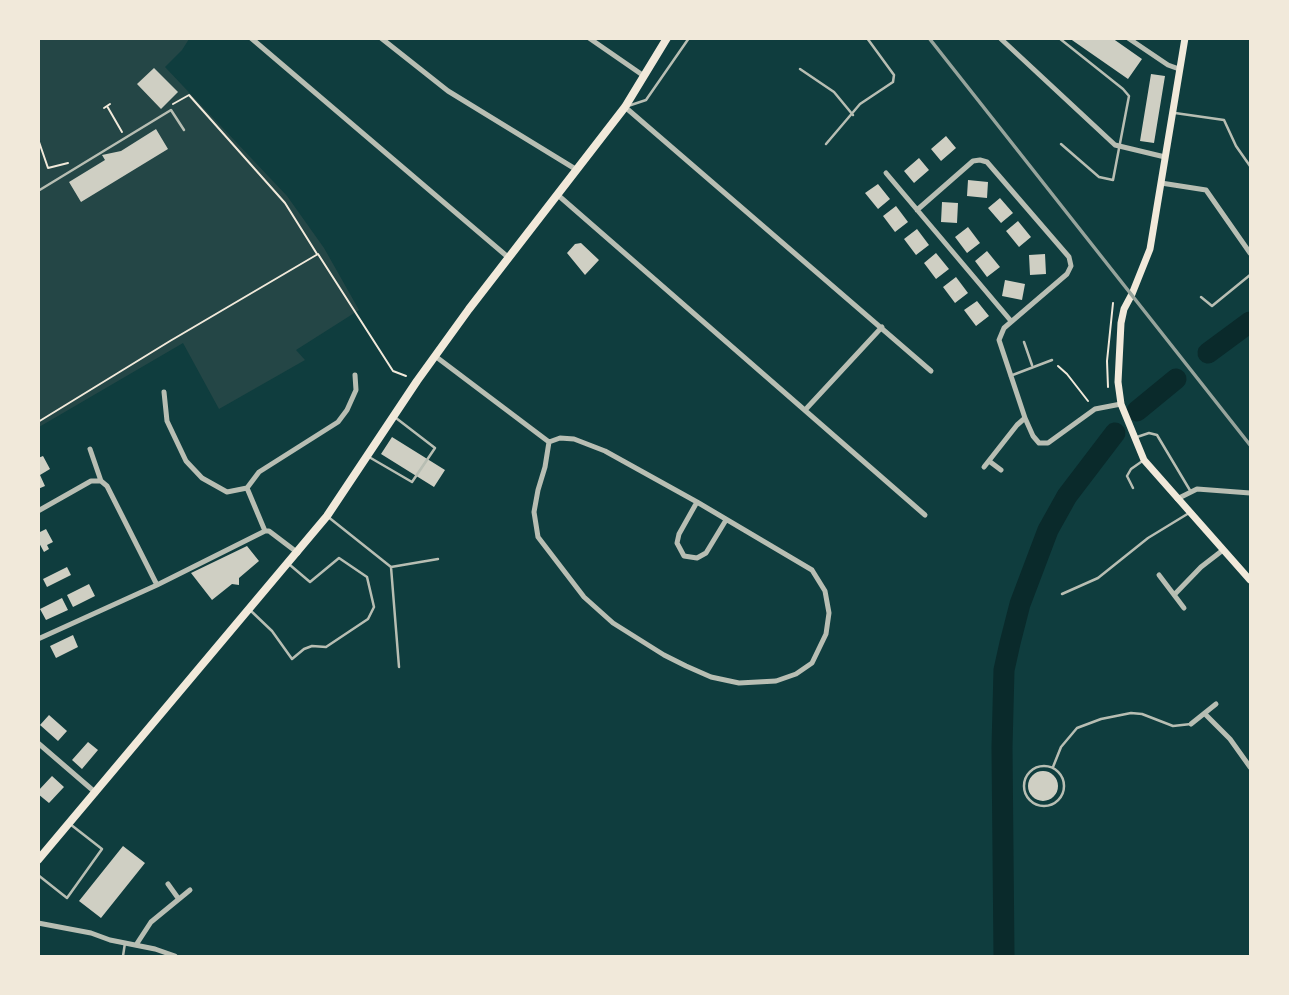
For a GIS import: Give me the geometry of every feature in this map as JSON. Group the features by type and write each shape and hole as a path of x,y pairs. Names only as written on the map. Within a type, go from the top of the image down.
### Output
{"main road":[{"path":"40,855 70,824 327,516 435,356 625,107 667,38"},
{"path":"1185,38 1147,260 1124,309 1121,323 1118,382 1125,417 1144,460 1251,580"}],"street":[{"path":"251,38 509,258"},
{"path":"381,38 448,91 577,170"},
{"path":"589,38 645,76"},
{"path":"1000,38 1118,147 1164,157"},
{"path":"1128,38 1168,65 1179,69"},
{"path":"625,107 931,371"},
{"path":"917,210 974,162 987,162 1069,257 1072,266 1067,274 1011,321 1004,328 999,340 1026,418 1039,443 1048,443 1095,409 1121,404"},
{"path":"886,173 1011,321"},
{"path":"1161,183 1206,190 1251,253"},
{"path":"559,195 925,515"},
{"path":"806,409 882,327"},
{"path":"435,356 549,442"},
{"path":"164,392 167,421 186,461 202,478 227,492 247,488 259,472 338,422 356,390 355,376"},
{"path":"984,467 1017,425 1026,418"},
{"path":"560,438 574,439 605,450 811,570 825,591 829,613 826,634 811,663 796,674 776,681 739,683 711,677 664,656 613,623 584,597 538,537 534,512 549,442 560,438"},
{"path":"90,449 101,481 107,486 157,585"},
{"path":"989,461 1001,470"},
{"path":"38,511 91,481 101,481"},
{"path":"247,488 265,531"},
{"path":"1177,499 1197,489 1251,493"},
{"path":"697,502 679,534 677,543 684,556 697,558 706,553 726,520"},
{"path":"38,639 157,585 265,531 269,531 298,552"},
{"path":"1174,595 1201,567 1223,550"},
{"path":"1159,575 1184,608"},
{"path":"1191,724 1216,704"},
{"path":"1205,714 1230,739 1251,767"},
{"path":"38,743 96,793"},
{"path":"168,884 178,898"},
{"path":"136,945 151,922 190,890"},
{"path":"38,923 91,933 175,957"}],"lane":[{"path":"599,45 604,38"},
{"path":"625,107 646,100 689,38"},
{"path":"826,144 860,104 895,79 867,38"},
{"path":"1059,38 1129,96 1113,180 1099,177 1060,144"},
{"path":"800,69 834,92 853,115"},
{"path":"38,191 171,110 184,130"},
{"path":"1172,112 1224,120 1236,146 1251,166"},
{"path":"1201,297 1212,306 1251,275"},
{"path":"1024,342 1033,366"},
{"path":"1010,376 1052,360"},
{"path":"367,456 412,482 435,448 393,415"},
{"path":"1133,438 1149,433 1157,435 1191,492"},
{"path":"1133,488 1127,476 1131,469 1144,460"},
{"path":"1062,594 1098,578 1148,538 1189,513"},
{"path":"327,516 391,567 399,667"},
{"path":"250,610 272,631 292,659 312,646 326,647 368,619 374,607 367,577 339,558 310,582 288,564"},
{"path":"391,567 438,559"},
{"path":"1053,768 1061,747 1077,728 1109,717 1142,714 1173,726 1191,724"},
{"path":"1040,766 1053,768 1062,778 1063,791 1055,802 1037,805 1026,797 1025,778 1028,772 1040,766"},
{"path":"38,875 67,898 102,849 70,824"},
{"path":"123,957 125,943"}],"path":[{"path":"171,110 170,105 189,95 285,203 393,371 417,381"},
{"path":"104,108 109,105 122,132"},
{"path":"38,139 48,168 74,162"},
{"path":"38,422 317,254"},
{"path":"1052,360 1068,374 1095,409"}],"shaded area":[{"path":"38,39 189,39 165,67 287,196 324,248 359,310 296,350 305,360 219,409 183,343 39,427"}],"building":[{"path":"1069,38 1112,38 1142,59 1128,79"},
{"path":"154,68 178,92 161,109 137,84"},
{"path":"1151,74 1165,76 1154,143 1140,141"},
{"path":"156,129 168,149 81,202 69,182 105,160 102,155 121,151"},
{"path":"946,136 956,148 941,161 931,149"},
{"path":"919,158 929,170 914,183 904,171"},
{"path":"968,180 988,182 987,198 967,196"},
{"path":"878,184 890,199 878,209 865,193"},
{"path":"1000,198 1013,213 1001,223 988,208"},
{"path":"942,202 958,203 957,223 941,222"},
{"path":"896,206 908,222 895,232 883,216"},
{"path":"1018,221 1031,237 1019,247 1006,231"},
{"path":"968,227 980,243 967,253 955,237"},
{"path":"917,229 929,245 916,255 904,239"},
{"path":"581,243 599,260 585,275 567,253 575,244"},
{"path":"987,251 1000,267 987,277 975,261"},
{"path":"936,253 949,269 936,279 924,263"},
{"path":"1045,254 1046,274 1030,275 1029,255"},
{"path":"956,277 968,293 955,303 943,287"},
{"path":"1005,280 1025,284 1022,300 1002,296"},
{"path":"977,301 989,316 976,326 964,310"},
{"path":"392,437 445,470 434,487 381,454"},
{"path":"43,456 50,469 40,475 45,486 38,489 38,458"},
{"path":"46,529 53,542 47,545 49,549 44,552 38,541 38,533"},
{"path":"247,546 259,561 239,578 239,585 232,584 212,600 191,573"},
{"path":"67,567 71,575 47,587 43,579"},
{"path":"89,584 95,596 73,607 67,595"},
{"path":"62,598 68,610 46,620 40,609"},
{"path":"73,635 78,647 56,658 50,646"},
{"path":"49,715 67,731 58,741 40,725"},
{"path":"88,742 98,750 82,769 72,760"},
{"path":"1043,771 1054,775 1058,786 1054,797 1043,801 1032,797 1028,786 1032,775"},
{"path":"52,776 64,787 49,803 38,791"},
{"path":"123,846 145,863 101,918 79,901"}],"waterway":[{"path":"1208,353 1250,322"},
{"path":"1137,411 1176,379"},
{"path":"1004,956 1004,670 1020,604 1048,530 1067,496 1115,433"}],"railway":[{"path":"929,38 1250,445"}]}
